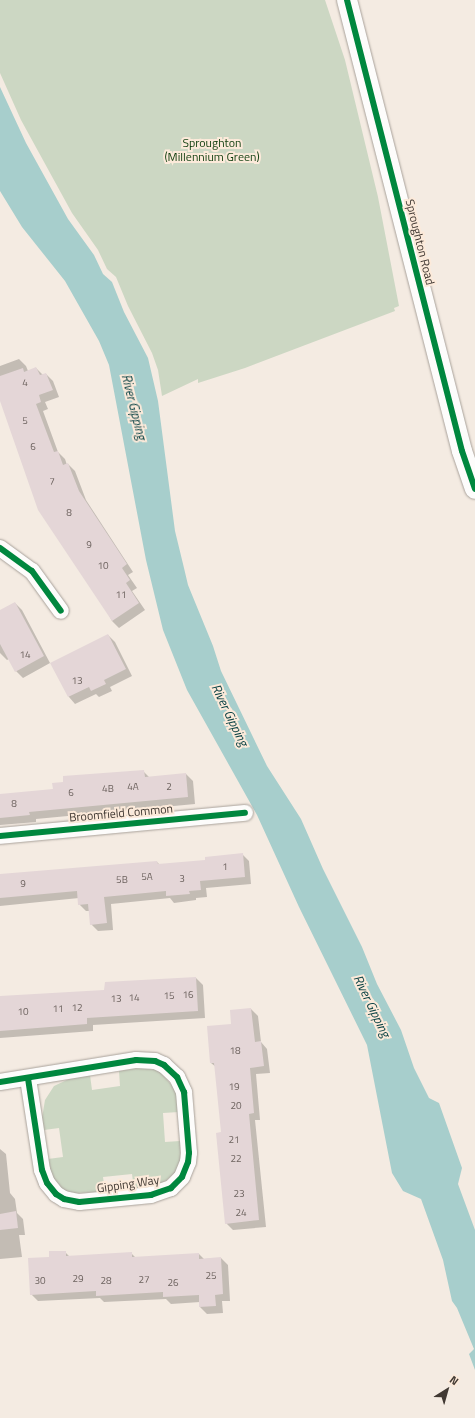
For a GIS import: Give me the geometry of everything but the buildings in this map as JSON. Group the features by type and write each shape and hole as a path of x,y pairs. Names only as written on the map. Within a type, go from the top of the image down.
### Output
{"street":[{"name":"Sproughton Road","path":"347,0 462,451 475,489"},
{"path":"0,548 32,571 61,611"},
{"name":"Broomfield Common","path":"0,836 245,813"},
{"name":"Gipping Way","path":"0,1082 136,1060 155,1061 164,1065 177,1077 184,1092 189,1153 188,1162 182,1177 171,1188 152,1194 79,1202 64,1199 56,1194 47,1183 42,1170 28,1078"}],"green space":[{"name":"Sproughton (Millennium Green)","path":"0,0 325,0 345,60 378,197 399,306 394,308 395,311 245,368 198,383 198,379 162,396 158,370 152,353 128,306 116,277 107,269 98,250 72,213 21,120 0,73"},
{"path":"140,1068 156,1070 162,1074 176,1090 179,1112 163,1113 165,1142 180,1141 180,1160 175,1173 163,1183 139,1189 134,1189 132,1174 103,1177 105,1192 75,1193 62,1190 53,1182 48,1159 63,1157 59,1128 44,1130 42,1118 45,1100 54,1086 69,1079 90,1075 92,1090 120,1086 119,1071"}],"water":[{"name":"River Gipping","path":"0,87 26,143 68,219 94,255 103,274 112,282 124,312 148,358 158,401 175,531 188,585 213,646 221,671 267,766 301,819 323,869 362,947 377,984 401,1030 414,1068 429,1098 439,1103 462,1168 458,1184 475,1230 475,1370 469,1354 474,1349 457,1308 452,1301 443,1260 421,1199 403,1191 392,1173 367,1045 299,907 257,815 187,690 163,630 146,560 109,365 99,341 65,281 22,227 0,191"}],"cycle path":[{"path":"347,0 462,451 475,489"},
{"path":"0,548 32,571 61,611"},
{"path":"0,836 245,813"},
{"path":"0,1082 136,1060 155,1061 164,1065 177,1077 184,1092 189,1153 188,1162 182,1177 171,1188 151,1195 79,1202 64,1199 56,1194 47,1183 42,1170 28,1078"}]}
